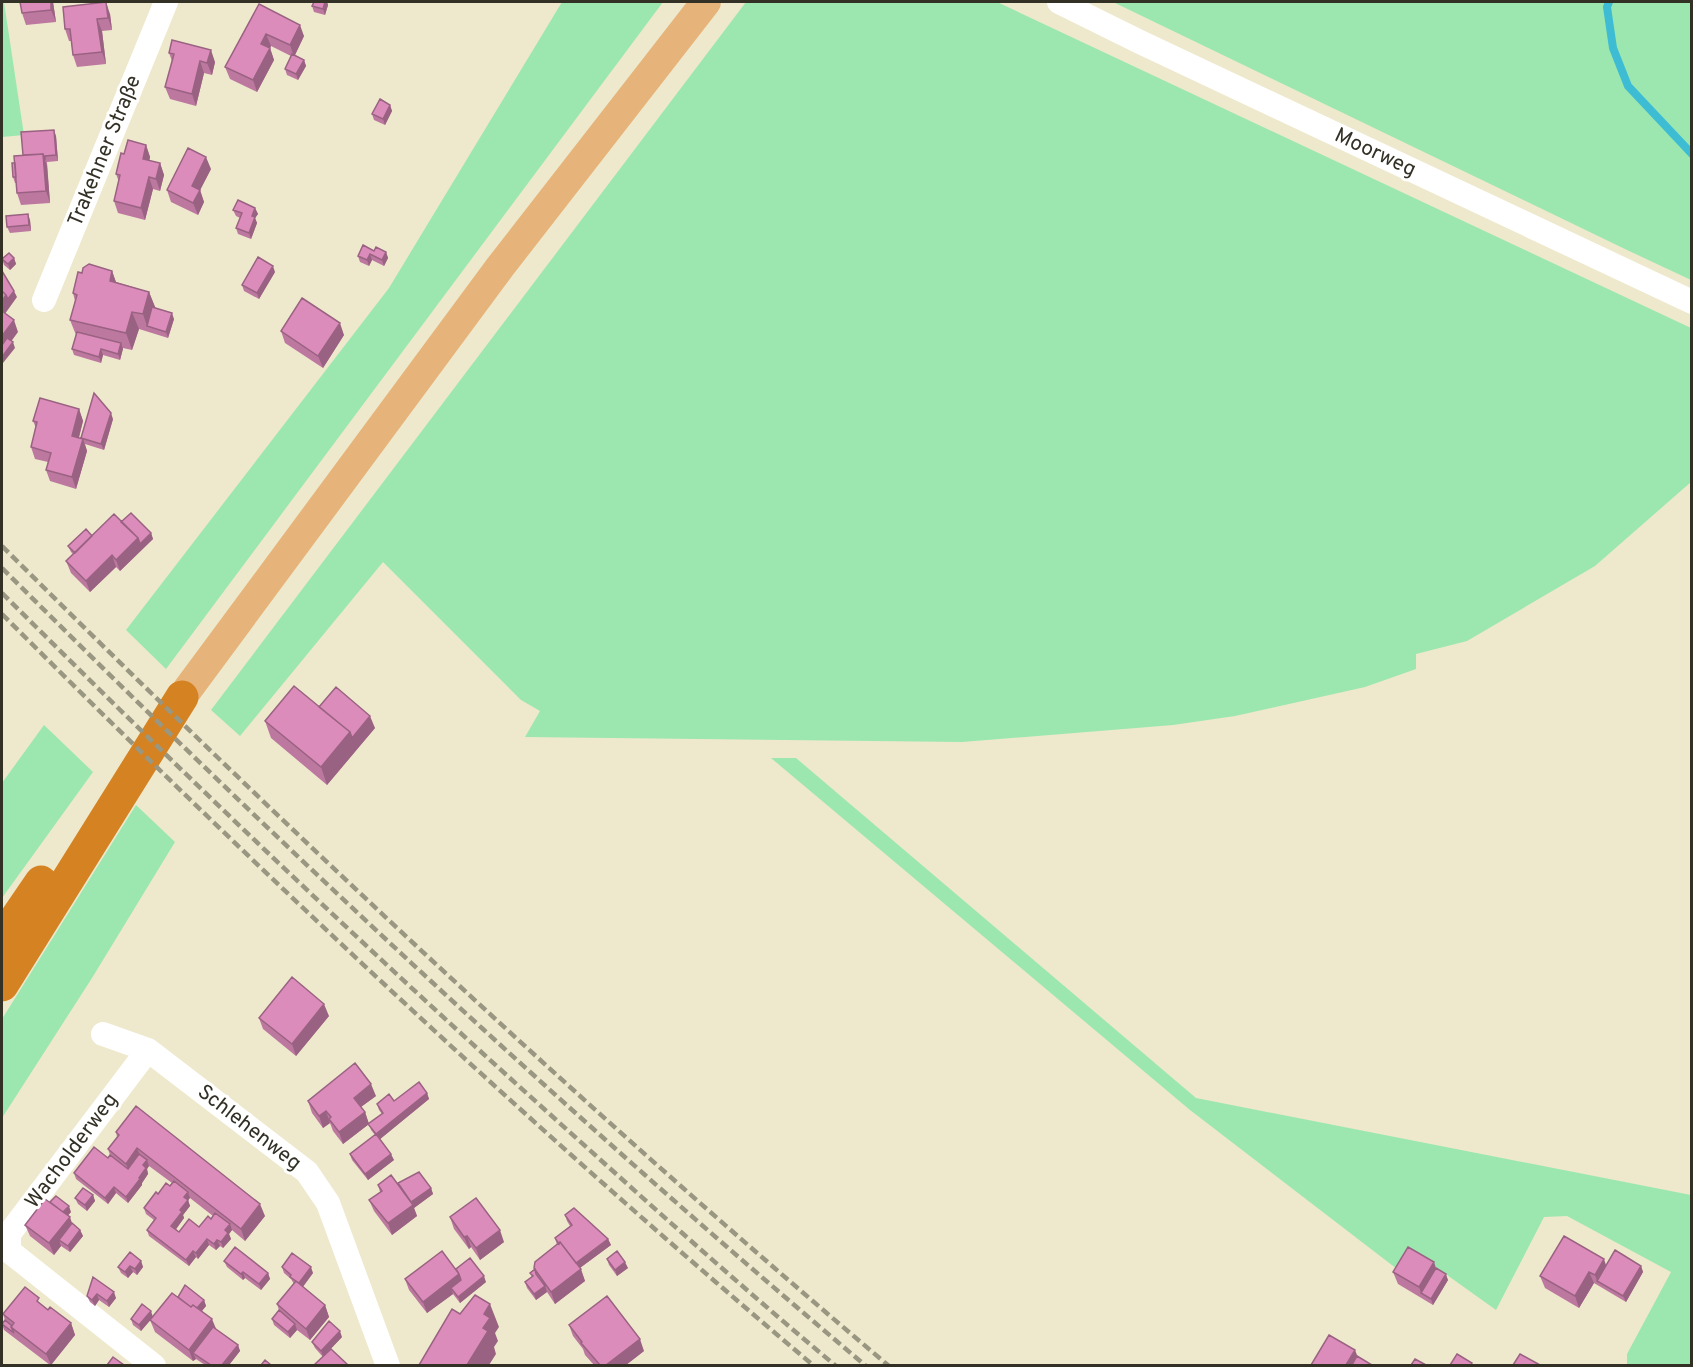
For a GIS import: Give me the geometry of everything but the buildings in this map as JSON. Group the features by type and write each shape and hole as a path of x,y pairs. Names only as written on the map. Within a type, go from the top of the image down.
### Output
{"highway":[{"path":"2,939 119,770 182,697"},
{"path":"2,985 182,697"}],"main road":[{"path":"182,697 500,267 706,2"}],"street":[{"name":"Trakehner Straße","path":"44,300 166,2"},
{"name":"Moorweg","path":"1059,2 1692,302"},
{"name":"Schlehenweg","path":"103,1034 148,1050 307,1172 328,1203 388,1365"},
{"name":"Wacholderweg","path":"148,1050 9,1234 9,1251 154,1365"}],"green space":[{"path":"2,2 4,2 24,135 2,137"},
{"path":"562,2 663,2 166,669 126,630 389,288"},
{"path":"746,2 997,2 1691,328 1691,482 1595,566 1467,641 1416,654 1416,669 1365,687 1235,716 1173,725 962,742 525,737 540,711 521,700 383,562 240,736 211,710"},
{"path":"1113,2 1691,2 1691,280 1627,250"},
{"path":"44,725 93,772 2,898 2,783"},
{"path":"771,758 796,758 1196,1098 1691,1195 1691,1365 1627,1365 1627,1354 1671,1272 1567,1216 1544,1217 1496,1310 1412,1250 1397,1269 1190,1110"},
{"path":"136,805 175,842 92,978 2,1118 2,1019"}],"waterway":[{"path":"1609,2 1607,7 1613,48 1628,86 1692,154"}],"railway":[{"path":"2,546 218,758 437,965 660,1168 889,1366"},
{"path":"2,568 212,774 425,976 643,1174 866,1366"},
{"path":"2,593 205,793 412,989 658,1211 836,1366"},
{"path":"2,614 199,808 400,999 605,1185 814,1366"}]}
